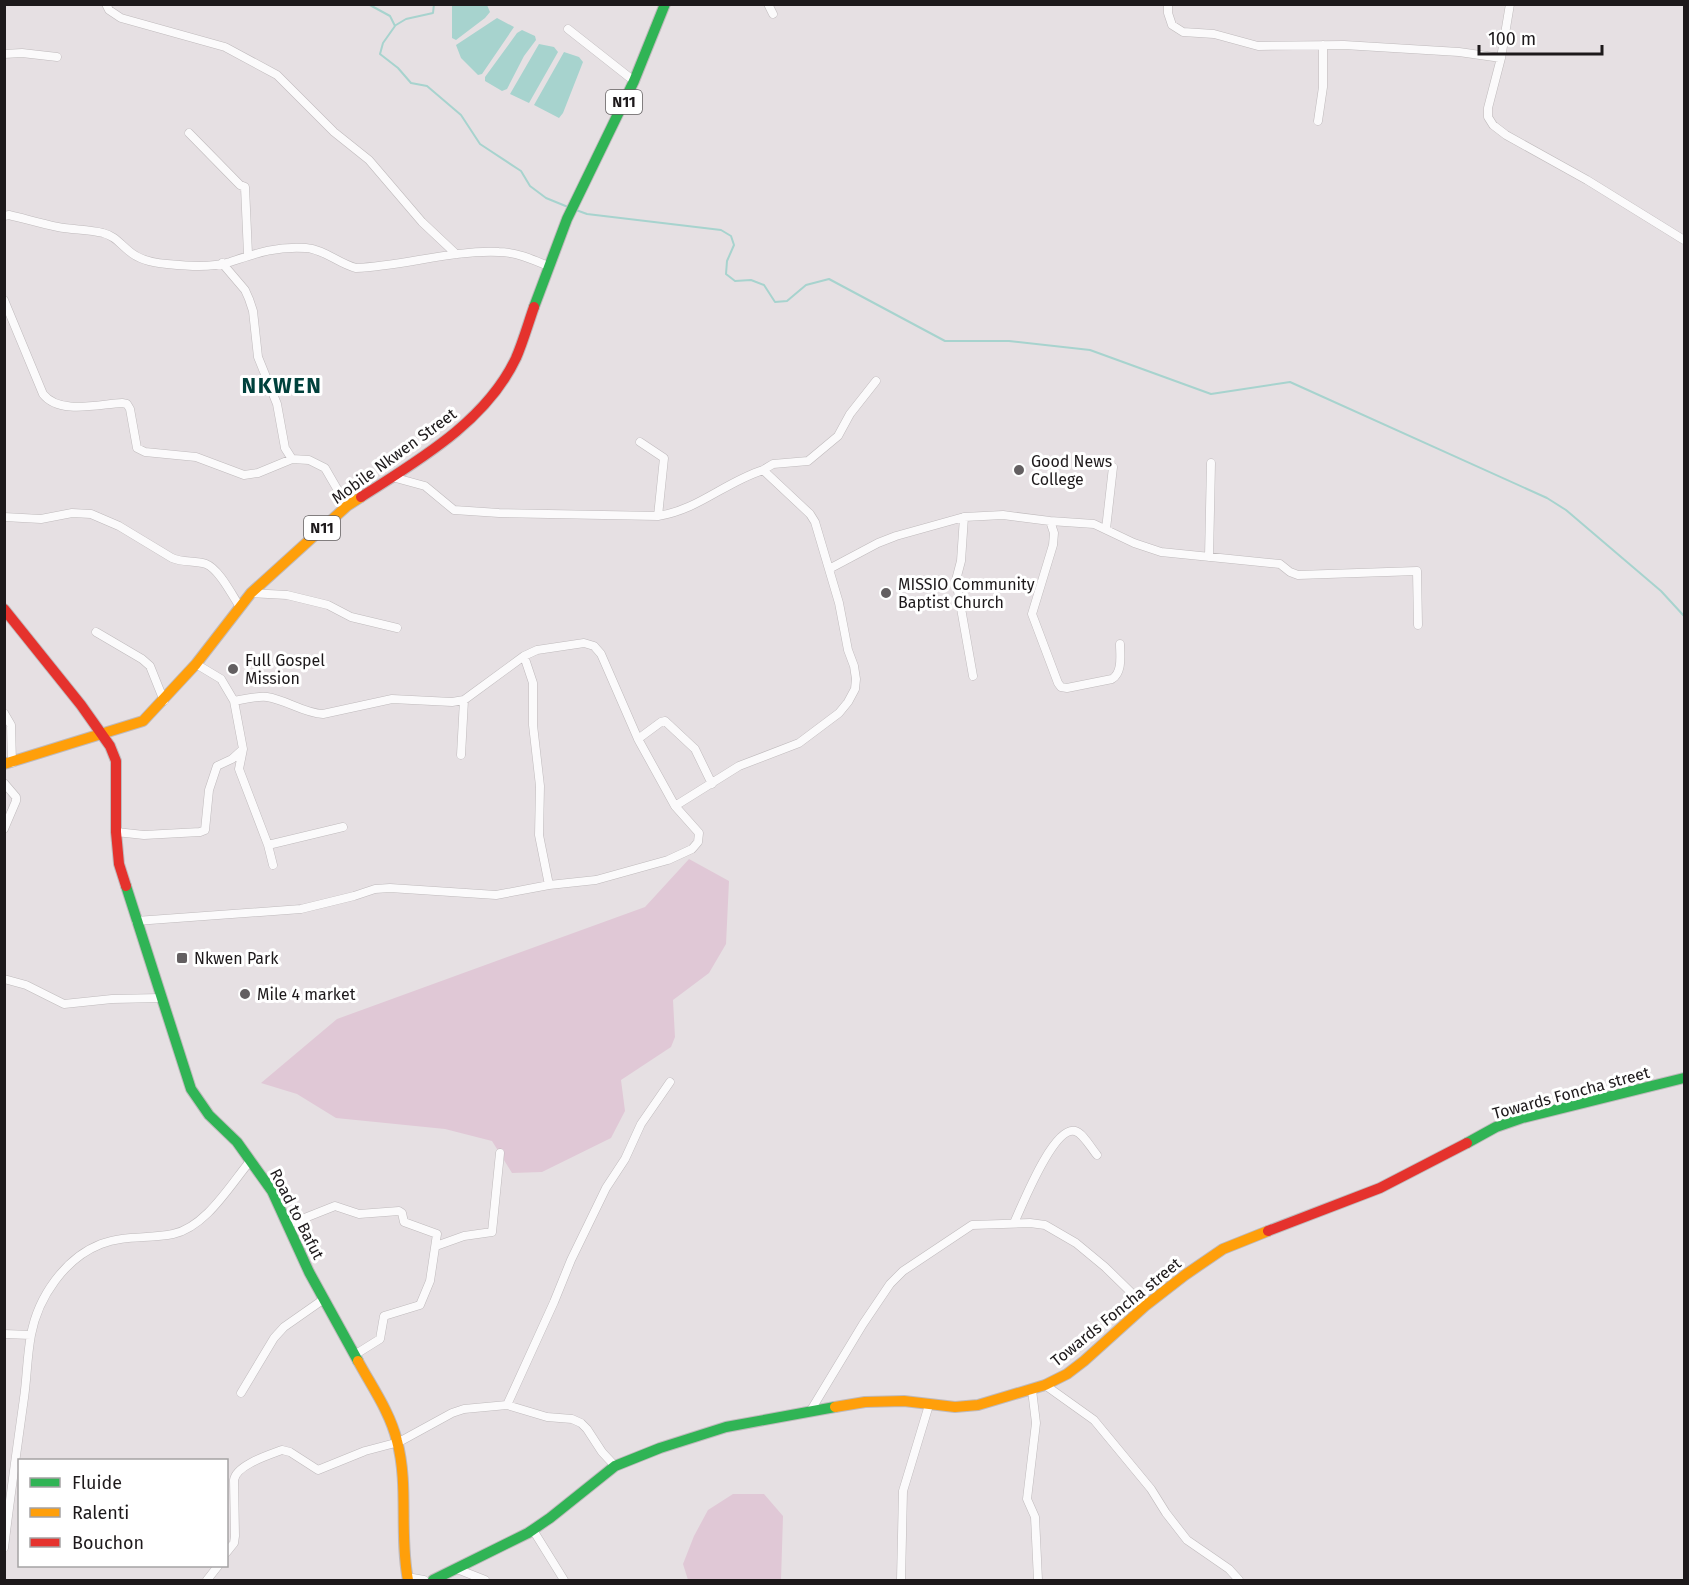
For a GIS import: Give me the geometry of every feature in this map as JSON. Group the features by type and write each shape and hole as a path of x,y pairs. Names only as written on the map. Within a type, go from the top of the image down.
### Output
{"main road":[{"name":"Mobile Nkwen Street","path":"8,764 143,721 196,664 250,593 347,506 465,425 489,400 516,357 567,219 634,81 665,4"},
{"name":"Road to Bafut","path":"4,609 81,705 116,761 116,832 119,864 191,1089 211,1118 230,1133 272,1191 309,1272 381,1399 399,1442 404,1473 402,1536 408,1579"},
{"name":"Towards Foncha street","path":"433,1581 533,1530 568,1505 615,1466 726,1426 811,1410 886,1401 955,1407 978,1405 1045,1385 1084,1361 1145,1306 1223,1249 1380,1188 1496,1127 1522,1118 1684,1078"}],"street":[{"path":"106,4 109,10 121,18 225,47 277,75 333,132 369,160 422,222 456,254"},
{"path":"768,4 773,14"},
{"path":"1168,4 1172,25 1183,32 1214,34 1258,46 1344,45 1459,52 1502,58"},
{"path":"1510,4 1502,58 1488,108 1488,117 1493,125 1506,135 1587,180 1684,240"},
{"path":"568,29 634,81"},
{"path":"1318,121 1323,87 1323,45"},
{"path":"4,54 22,53 57,57"},
{"path":"189,133 240,185 245,187 248,254"},
{"path":"4,216 9,215 56,226 103,233 115,238 130,252 144,260 196,266 222,263 273,249 309,248 323,252 344,265 356,268 456,254 500,252 528,258 548,266"},
{"path":"222,263 245,290 249,299 253,311 258,357 277,404 285,448 292,459"},
{"path":"4,300 47,400 76,406 127,404 139,451 196,458 244,475 258,473 292,459 317,463 325,468 347,506"},
{"path":"4,327 14,323"},
{"path":"392,477 425,486 454,510 658,516 681,511 747,475 773,464 808,461 838,436 850,414 876,381"},
{"path":"640,442 664,458 658,516"},
{"path":"1209,557 1211,463"},
{"path":"1106,529 1113,467"},
{"path":"675,806 739,766 799,743 821,728 848,702 855,689 856,679 815,522 810,513 763,470"},
{"path":"4,517 41,519 72,513 91,514 118,526 178,561 206,564 214,569 240,606"},
{"path":"829,569 878,543 927,526 964,517 1003,515 1050,521 1083,522 1106,529 1152,549 1280,564 1290,572 1298,574 1417,571 1418,625"},
{"path":"964,517 961,561 956,580 973,676"},
{"path":"1050,521 1054,533 1053,545 1032,614 1058,683 1061,687 1066,688 1112,679 1119,670 1120,644"},
{"path":"250,593 287,595 328,605 351,617 397,628"},
{"path":"96,632 150,666 164,701"},
{"path":"136,921 301,909 375,889 496,895 549,885 596,880 668,860 692,849 698,842 699,833 675,806 638,739 601,654 594,646 584,643 569,644 537,650 524,656 464,700 452,702 392,699 323,714 312,714 268,698 257,697 234,701"},
{"path":"524,656 533,683 533,725 540,786 539,835 549,885"},
{"path":"196,664 221,679 234,701 243,749 239,769 268,845 273,865"},
{"path":"461,755 464,700"},
{"path":"4,713 11,725 8,764"},
{"path":"638,739 665,721 695,749 712,784"},
{"path":"116,832 144,835 205,830 209,790 217,766 232,759 243,749"},
{"path":"4,783 16,797 16,801 4,829"},
{"path":"268,845 343,827"},
{"path":"4,979 26,985 64,1004 74,1005 112,999 161,998"},
{"path":"507,1405 571,1260 606,1188 625,1159 641,1124 670,1082"},
{"path":"1014,1223 1040,1168 1065,1132 1078,1131 1097,1155"},
{"path":"436,1246 464,1236 492,1232 500,1153"},
{"path":"4,1548 11,1484 25,1396 30,1335 35,1318 57,1277 83,1252 118,1239 174,1234 188,1229 199,1222 251,1160"},
{"path":"287,1225 335,1206 359,1214 399,1211 404,1222 436,1234 430,1281 420,1305 384,1316 380,1339 356,1354"},
{"path":"811,1410 890,1284 903,1271 972,1225 1014,1223 1045,1225 1077,1243 1145,1306"},
{"path":"241,1393 274,1338 284,1327 324,1299"},
{"path":"4,1334 30,1335"},
{"path":"1045,1385 1094,1420 1151,1489 1187,1540 1229,1569 1239,1581"},
{"path":"1032,1390 1036,1423 1027,1499 1035,1517 1038,1581"},
{"path":"228,1551 234,1544 234,1480 240,1468 282,1450 290,1452 318,1470 365,1451 399,1442 452,1413 464,1409 507,1405 547,1417 572,1419 581,1423 615,1466"},
{"path":"901,1581 903,1491 929,1405"},
{"path":"533,1530 564,1581"},
{"path":"207,1581 217,1567"},
{"path":"457,1569 485,1581"},
{"path":"408,1579 424,1581"}],"shaded area":[{"path":"487,5 490,12 456,40 452,38 452,6"},
{"path":"497,18 514,27 482,74 478,75 461,58 456,45"},
{"path":"522,30 535,36 536,40 524,56 507,89 502,91 485,81 485,77 517,33"},
{"path":"539,44 554,47 558,52 529,103 510,94"},
{"path":"564,52 579,57 583,62 559,118 534,105"},
{"path":"689,859 729,881 726,944 709,973 673,1000 675,1037 671,1047 621,1080 625,1111 611,1138 542,1172 512,1173 492,1141 445,1129 336,1118 297,1094 261,1083 337,1019 645,907"},
{"path":"733,1494 764,1494 783,1516 781,1580 688,1580 683,1564 694,1536 708,1510"}],"waterway":[{"path":"368,4 390,16 395,26 383,43 380,54 398,68 411,83 427,86 461,115 480,144 521,171 530,186 546,198 568,207"},
{"path":"396,25 406,19 433,13 434,4"},
{"path":"576,210 587,214 721,230 731,236 734,245 727,261 726,274 735,281 751,280 764,285 775,302 787,301 806,285 829,279 945,341 1009,341 1090,350 1211,394 1290,382 1547,498 1566,510 1661,591 1684,616"}],"traffic: fast":[{"path":"534,307 567,219 634,81 665,4"},
{"path":"126,886 191,1089 209,1115 237,1142 272,1191 309,1272 358,1361"},
{"path":"1467,1143 1496,1127 1522,1118 1684,1078"},
{"path":"433,1580 528,1533 615,1466 660,1448 726,1427 835,1407"}],"traffic: slow":[{"path":"4,764 143,721 196,664 251,593 347,506 361,497"},
{"path":"835,1407 865,1402 904,1401 955,1407 978,1405 1045,1385 1067,1374 1084,1361 1145,1306 1185,1275 1223,1249 1268,1231"},
{"path":"358,1361 394,1430 401,1458 405,1563 408,1580"}],"traffic: jam":[{"path":"361,497 427,454 469,421 487,402 503,381 516,358 534,307"},
{"path":"4,609 81,705 110,746 116,761 116,832 119,864 126,886"},
{"path":"1268,1231 1380,1188 1467,1143"}],"place":[{"name":"Good News College","path":"1019,470"},
{"name":"MISSIO Community Baptist Church","path":"886,593"},
{"name":"Full Gospel Mission","path":"233,669"},
{"name":"Nkwen Park","path":"182,958"},
{"name":"Mile 4 market","path":"245,994"}],"district":[{"name":"NKWEN","path":"282,385"}]}
